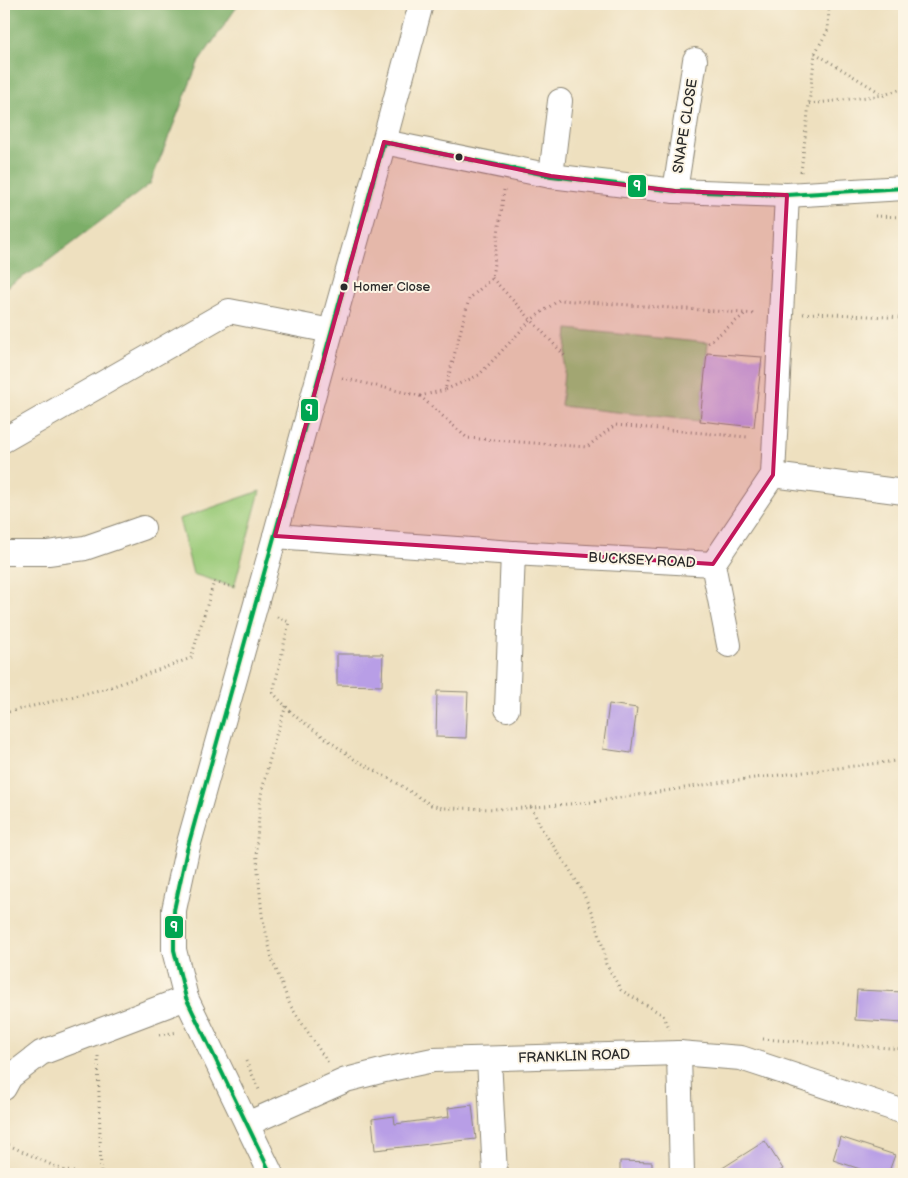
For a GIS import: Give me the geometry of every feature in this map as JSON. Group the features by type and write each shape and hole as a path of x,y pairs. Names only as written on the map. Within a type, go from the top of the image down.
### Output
{"street":[{"path":"271,1174 186,998 174,950 174,910 187,850 421,4"},
{"name":"SNAPE CLOSE","path":"675,191 694,60"},
{"path":"551,176 560,101"},
{"path":"384,142 551,176 675,191 793,195 904,188"},
{"path":"793,195 781,316 772,475 904,492"},
{"path":"4,440 229,312 331,331"},
{"name":"BUCKSEY ROAD","path":"275,536 512,553 713,564 772,475"},
{"path":"4,552 48,553 85,548 143,528"},
{"path":"507,709 512,553"},
{"path":"713,564 729,645"},
{"path":"4,1088 10,1077 40,1053 186,998"},
{"path":"675,1042 682,1174"},
{"name":"FRANKLIN ROAD","path":"247,1124 346,1080 433,1060 489,1059 675,1042 741,1058 904,1112"},
{"path":"489,1059 495,1174"}],"path":[{"path":"793,195 809,104 815,52 828,30 829,4"},
{"path":"815,52 884,95"},
{"path":"809,104 884,95 904,88"},
{"path":"445,390 469,299 492,278 508,167"},
{"path":"869,215 904,218"},
{"path":"492,278 566,356"},
{"path":"320,373 420,396 445,390 479,375 531,320 559,300 781,316 816,313 904,318"},
{"path":"708,343 745,314"},
{"path":"420,396 467,438 587,447 615,425 747,437"},
{"path":"4,713 108,688 191,658 214,582 259,593"},
{"path":"274,616 289,622 273,693 296,716 354,759 397,783 431,806 442,808 510,809 593,802 730,781 904,760"},
{"path":"286,706 275,738 261,795 256,849 262,915 272,959 290,1006 331,1067"},
{"path":"530,808 582,890 596,923 606,964 621,990 663,1015 675,1042"},
{"path":"154,1036 182,1031"},
{"path":"98,1047 101,1174"},
{"path":"245,1060 262,1095"},
{"path":"4,1143 65,1171 89,1174"}],"highlighted area":[{"path":"384,142 551,176 675,191 787,195 773,475 713,564 275,536"}],"green space":[{"path":"4,4 239,4 198,63 150,184 40,267 4,288"},
{"path":"568,329 708,343 700,421 561,406"},
{"path":"260,491 234,587 193,574 179,519"}],"building":[{"path":"707,353 762,357 754,427 700,421"},
{"path":"337,654 383,654 382,686 337,685"},
{"path":"437,691 468,692 466,738 436,737"},
{"path":"609,704 637,708 631,753 603,749"},
{"path":"857,990 904,992 904,1023 855,1020"},
{"path":"472,1105 476,1139 375,1150 372,1119 394,1116 395,1124 449,1117 448,1108"},
{"path":"840,1137 895,1155 888,1174 875,1174 833,1160"},
{"path":"765,1141 783,1169 775,1174 713,1174"},
{"path":"620,1161 652,1162 652,1174 620,1174"}],"transit line":[{"name":"9","path":"271,1174 186,998 174,950 174,910 187,850 384,142 551,176 675,191 787,195 904,188"}],"place":[{"name":"Homer Close","path":"344,287"}]}
